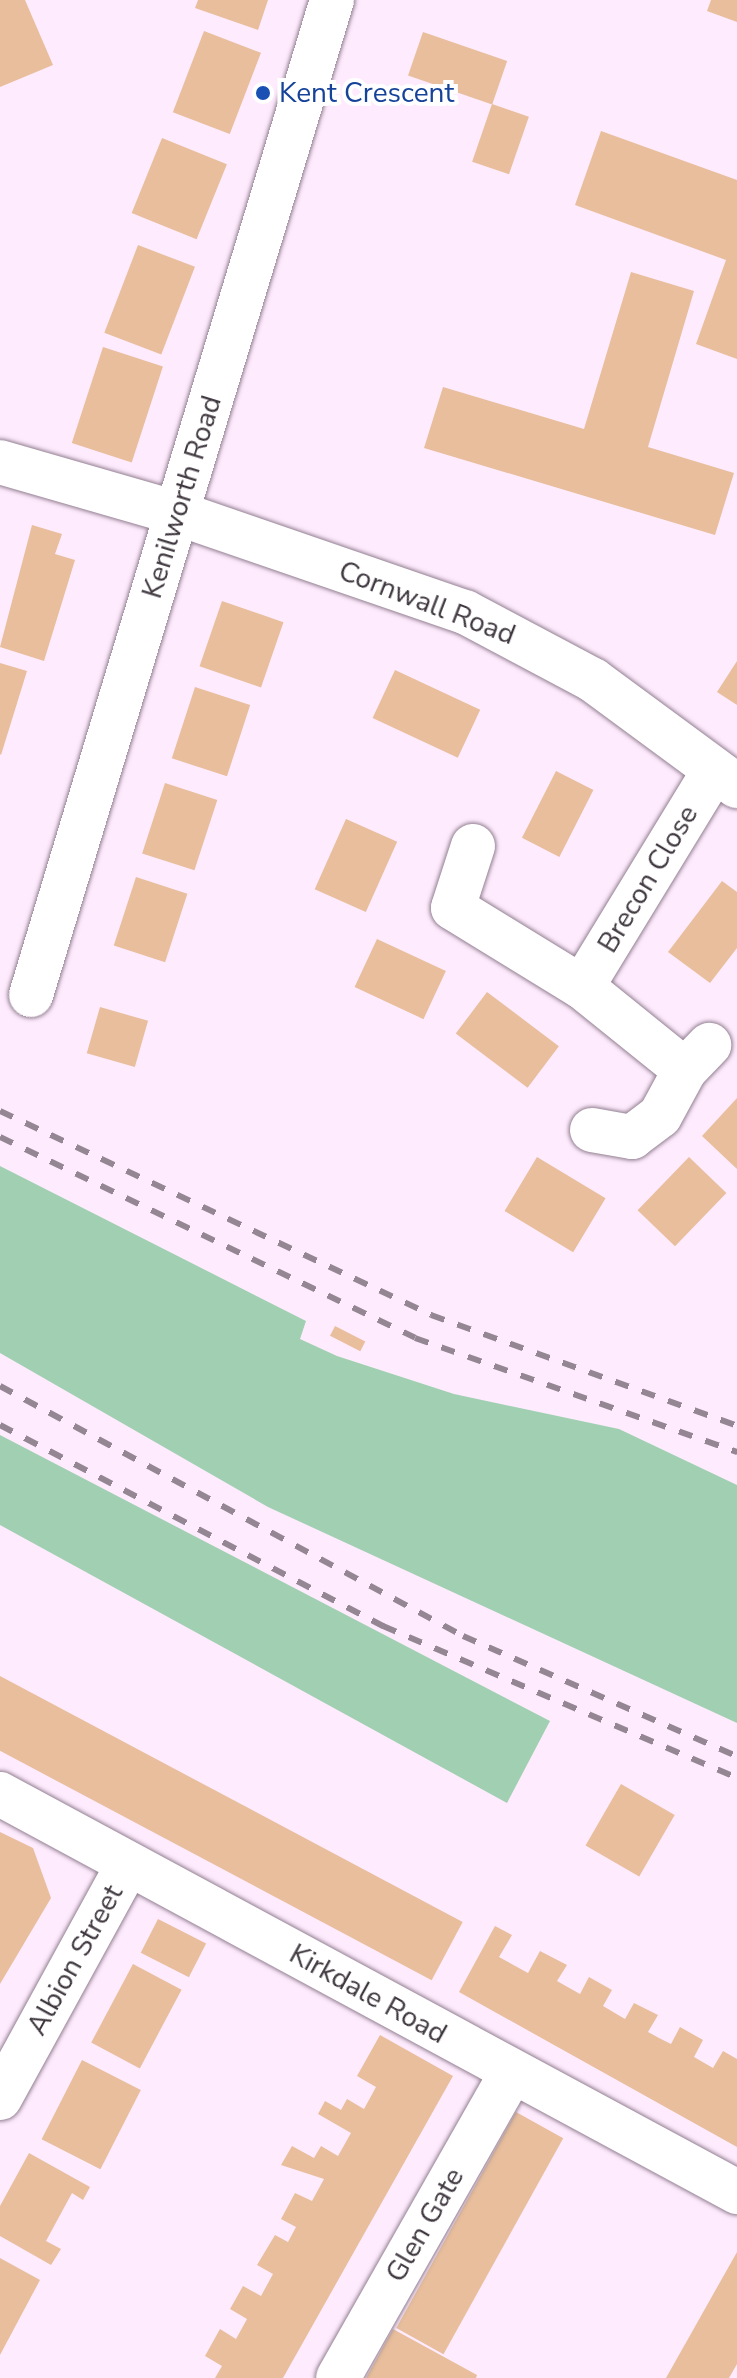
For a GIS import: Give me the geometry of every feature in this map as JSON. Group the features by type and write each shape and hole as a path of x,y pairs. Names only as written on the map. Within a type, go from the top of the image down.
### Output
{"street":[{"name":"Kenilworth Road","path":"31,995 332,0"},
{"name":"Cornwall Road","path":"0,462 177,513 465,612 522,638 593,680 726,778"},
{"name":"Brecon Close","path":"582,987 726,778"},
{"path":"473,846 453,908 697,1058 660,1116 632,1137 592,1130"},
{"name":"Kirkdale Road","path":"0,1794 737,2192"},
{"name":"Albion Street","path":"0,2098 128,1864"},
{"name":"Glen Gate","path":"338,2378 512,2072"}],"green space":[{"path":"0,1166 306,1321 300,1339 337,1356 454,1394 619,1429 737,1485 737,1723 268,1507 0,1353"},
{"path":"0,1435 550,1721 507,1803 0,1525"}],"building":[{"path":"0,0 25,0 53,65 0,87"},
{"path":"198,0 268,0 258,30 195,8"},
{"path":"711,0 737,0 737,22 707,11"},
{"path":"204,31 261,53 230,134 173,112"},
{"path":"423,32 507,61 492,104 408,75"},
{"path":"492,104 529,117 509,174 472,162"},
{"path":"601,131 737,180 737,359 696,344 726,260 575,205"},
{"path":"162,138 227,164 197,239 132,213"},
{"path":"138,245 195,267 161,355 104,333"},
{"path":"631,272 694,291 648,447 734,473 715,535 424,448 443,387 584,429"},
{"path":"103,347 163,366 132,463 72,443"},
{"path":"32,525 62,534 55,554 75,560 44,661 0,647"},
{"path":"222,601 283,622 261,687 200,666"},
{"path":"737,661 737,705 717,692"},
{"path":"0,663 27,671 1,755 0,754"},
{"path":"395,670 480,710 458,758 373,718"},
{"path":"195,687 250,705 227,776 172,758"},
{"path":"556,771 593,790 559,857 522,838"},
{"path":"165,783 217,800 194,870 142,853"},
{"path":"346,819 397,842 366,912 315,889"},
{"path":"136,877 187,894 165,962 114,945"},
{"path":"722,881 737,892 737,948 710,983 668,952"},
{"path":"377,939 446,971 423,1019 355,987"},
{"path":"487,992 559,1046 528,1088 456,1034"},
{"path":"100,1007 148,1021 135,1067 87,1053"},
{"path":"737,1098 737,1169 702,1136"},
{"path":"537,1157 606,1198 573,1252 505,1211"},
{"path":"689,1157 726,1193 675,1246 638,1210"},
{"path":"335,1326 365,1341 360,1351 330,1336"},
{"path":"0,1676 463,1922 432,1980 0,1751"},
{"path":"621,1784 675,1815 639,1876 586,1845"},
{"path":"0,1832 33,1848 51,1898 0,1984"},
{"path":"158,1919 206,1944 189,1977 141,1953"},
{"path":"495,1926 512,1935 499,1957 528,1973 540,1951 567,1965 557,1981 580,1994 589,1977 612,1990 603,2006 625,2019 634,2003 658,2015 648,2032 671,2044 680,2027 703,2040 694,2057 713,2068 723,2051 737,2059 737,2147 459,1992"},
{"path":"133,1964 182,1990 140,2068 91,2043"},
{"path":"380,2035 453,2076 283,2378 215,2378 222,2366 205,2356 220,2329 236,2339 247,2319 230,2309 243,2286 261,2296 273,2274 257,2265 275,2235 288,2242 296,2227 281,2219 295,2193 312,2201 324,2179 281,2165 292,2146 314,2158 321,2146 338,2156 351,2133 318,2114 325,2101 341,2110 347,2099 364,2109 376,2087 357,2076"},
{"path":"82,2060 141,2090 100,2169 42,2139"},
{"path":"516,2112 563,2138 443,2354 396,2328"},
{"path":"29,2153 90,2187 83,2200 72,2193 46,2241 61,2249 51,2265 0,2236 0,2206"},
{"path":"737,2252 737,2364 729,2378 666,2378"},
{"path":"0,2258 40,2280 0,2355"},
{"path":"393,2329 477,2375 476,2378 366,2378"}],"railway":[{"path":"0,1111 431,1315 737,1426"},
{"path":"0,1137 415,1338 737,1452"},
{"path":"0,1386 463,1636 737,1756"},
{"path":"0,1425 383,1626 737,1778"}],"place":[{"name":"Kent Crescent","path":"263,93"}]}
